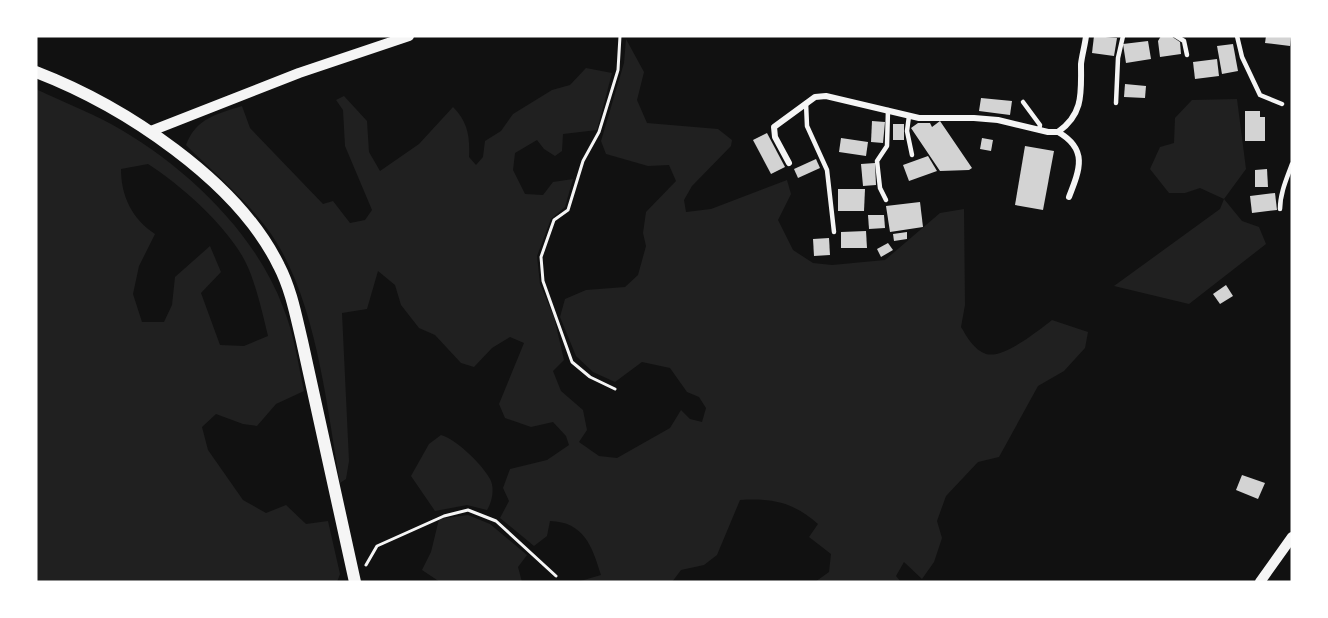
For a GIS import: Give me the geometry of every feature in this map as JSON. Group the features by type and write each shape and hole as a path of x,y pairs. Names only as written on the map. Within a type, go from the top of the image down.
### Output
{"main road":[{"path":"36,72 122,113 152,131 212,181 258,232 280,268 302,341 353,578"}],"street":[{"path":"152,131 299,73 409,36"},
{"path":"1058,132 1080,108 1083,94 1081,62 1086,36"},
{"path":"789,163 775,137 774,127 815,97 826,96 909,116 998,120 1058,132 1072,140 1079,156 1077,176 1069,197"},
{"path":"1260,582 1292,537"}],"lane":[{"path":"1116,103 1118,58 1124,36"},
{"path":"1176,36 1184,41 1187,55"},
{"path":"1237,36 1242,57 1260,94 1282,104"},
{"path":"1023,102 1040,125 1039,130"},
{"path":"806,103 807,126 827,170 834,232"},
{"path":"886,200 880,188 878,161 887,146 888,110"},
{"path":"909,116 907,131 912,155"},
{"path":"1280,208 1281,193 1288,182 1292,164"}],"path":[{"path":"615,389 590,377 572,362 543,281 541,257 554,220 568,210 583,161 599,132 618,70 620,36"},
{"path":"353,578 364,568 377,546 444,516 468,510 496,521 556,576"}],"shaded area":[{"path":"626,39 644,72 637,100 647,123 718,129 732,140 731,146 692,186 684,200 686,212 711,209 787,180 791,194 778,220 793,250 813,263 832,265 885,260 940,213 964,209 965,305 961,327 974,346 986,354 1002,352 1021,343 1052,320 1088,332 1085,348 1064,371 1038,386 999,457 978,462 946,496 937,521 942,538 934,562 922,579 904,562 896,576 901,582 815,582 829,572 831,554 809,537 818,524 800,511 782,503 740,500 717,555 704,565 681,570 672,582 577,582 601,575 590,545 579,531 562,522 550,521 547,536 534,546 500,518 509,501 503,488 510,469 547,460 569,445 566,436 553,422 531,427 505,418 499,404 524,343 510,337 492,348 474,367 461,363 435,335 419,328 401,305 395,285 378,271 367,309 342,313 349,461 346,479 340,483 324,384 308,316 297,284 283,254 266,227 238,195 186,145 190,136 208,118 242,106 250,128 323,204 333,201 350,223 365,220 372,210 345,146 343,110 336,100 344,96 367,121 369,152 380,171 419,144 453,107 465,124 469,157 476,165 483,157 485,141 501,131 513,114 552,90 570,85 586,68 612,73 597,130 563,134 562,151 555,156 544,149 537,140 515,153 513,170 525,194 543,195 553,182 573,179 565,207 551,219 537,256 540,284 554,317 564,360 553,371 561,391 583,410 587,430 579,442 599,456 617,458 670,428 681,410 690,419 702,422 706,408 699,397 687,392 670,368 642,362 615,382 593,372 576,356 560,317 565,299 586,290 625,287 638,275 646,246 643,233 646,212 676,181 669,165 648,166 606,154 601,141 624,63"},
{"path":"36,89 111,124 164,158 213,201 254,251 287,317 304,391 276,404 257,426 243,424 216,414 202,427 208,450 243,500 266,513 286,505 306,524 328,521 340,574 337,582 36,582","holes":["148,164 202,207 237,248 252,278 268,336 244,346 220,345 201,293 221,272 210,246 175,277 172,305 164,322 142,322 133,294 139,266 155,234 140,221 129,206 123,188 121,169"]},
{"path":"1237,99 1246,169 1224,199 1200,188 1185,193 1169,193 1150,169 1160,147 1174,143 1175,118 1192,100"},
{"path":"1224,199 1242,221 1259,227 1266,244 1189,304 1114,286 1220,209"},
{"path":"441,435 454,441 468,453 490,479 492,495 487,510 467,505 435,511 411,476 429,444"},
{"path":"468,515 490,524 527,555 518,567 522,582 440,582 422,570 431,552 439,519"}],"building":[{"path":"1094,36 1117,38 1114,56 1092,53"},
{"path":"1161,36 1171,36 1180,42 1181,54 1160,57 1158,41"},
{"path":"1266,36 1291,36 1290,46 1265,43"},
{"path":"1148,41 1151,59 1126,63 1123,44"},
{"path":"1233,44 1238,71 1222,74 1217,46"},
{"path":"1217,59 1219,76 1195,79 1193,62"},
{"path":"1125,84 1146,86 1145,98 1124,97"},
{"path":"981,98 1012,101 1010,115 979,111"},
{"path":"1245,111 1260,111 1260,117 1265,117 1265,141 1245,141"},
{"path":"872,121 885,122 883,143 871,142"},
{"path":"940,121 972,168 969,170 940,171 911,128 918,123 930,123 932,127"},
{"path":"893,124 904,124 904,140 893,140"},
{"path":"767,133 785,167 771,174 753,140"},
{"path":"841,138 868,142 866,156 839,152"},
{"path":"982,138 993,140 991,151 980,149"},
{"path":"1025,146 1054,151 1043,210 1015,205"},
{"path":"928,156 937,171 909,181 903,165"},
{"path":"816,159 820,168 798,178 794,169"},
{"path":"875,163 876,185 863,186 861,164"},
{"path":"1267,169 1268,187 1255,187 1255,170"},
{"path":"838,189 865,189 864,211 838,211"},
{"path":"1275,193 1277,210 1252,213 1250,196"},
{"path":"920,202 923,227 890,232 886,206"},
{"path":"868,215 884,215 885,228 869,229"},
{"path":"866,231 867,248 841,248 841,232"},
{"path":"907,232 907,239 894,241 893,234"},
{"path":"829,238 830,255 814,256 813,239"},
{"path":"888,243 893,250 881,257 877,249"},
{"path":"1226,285 1233,296 1220,304 1213,294"},
{"path":"1242,475 1265,483 1258,499 1236,490"}]}
